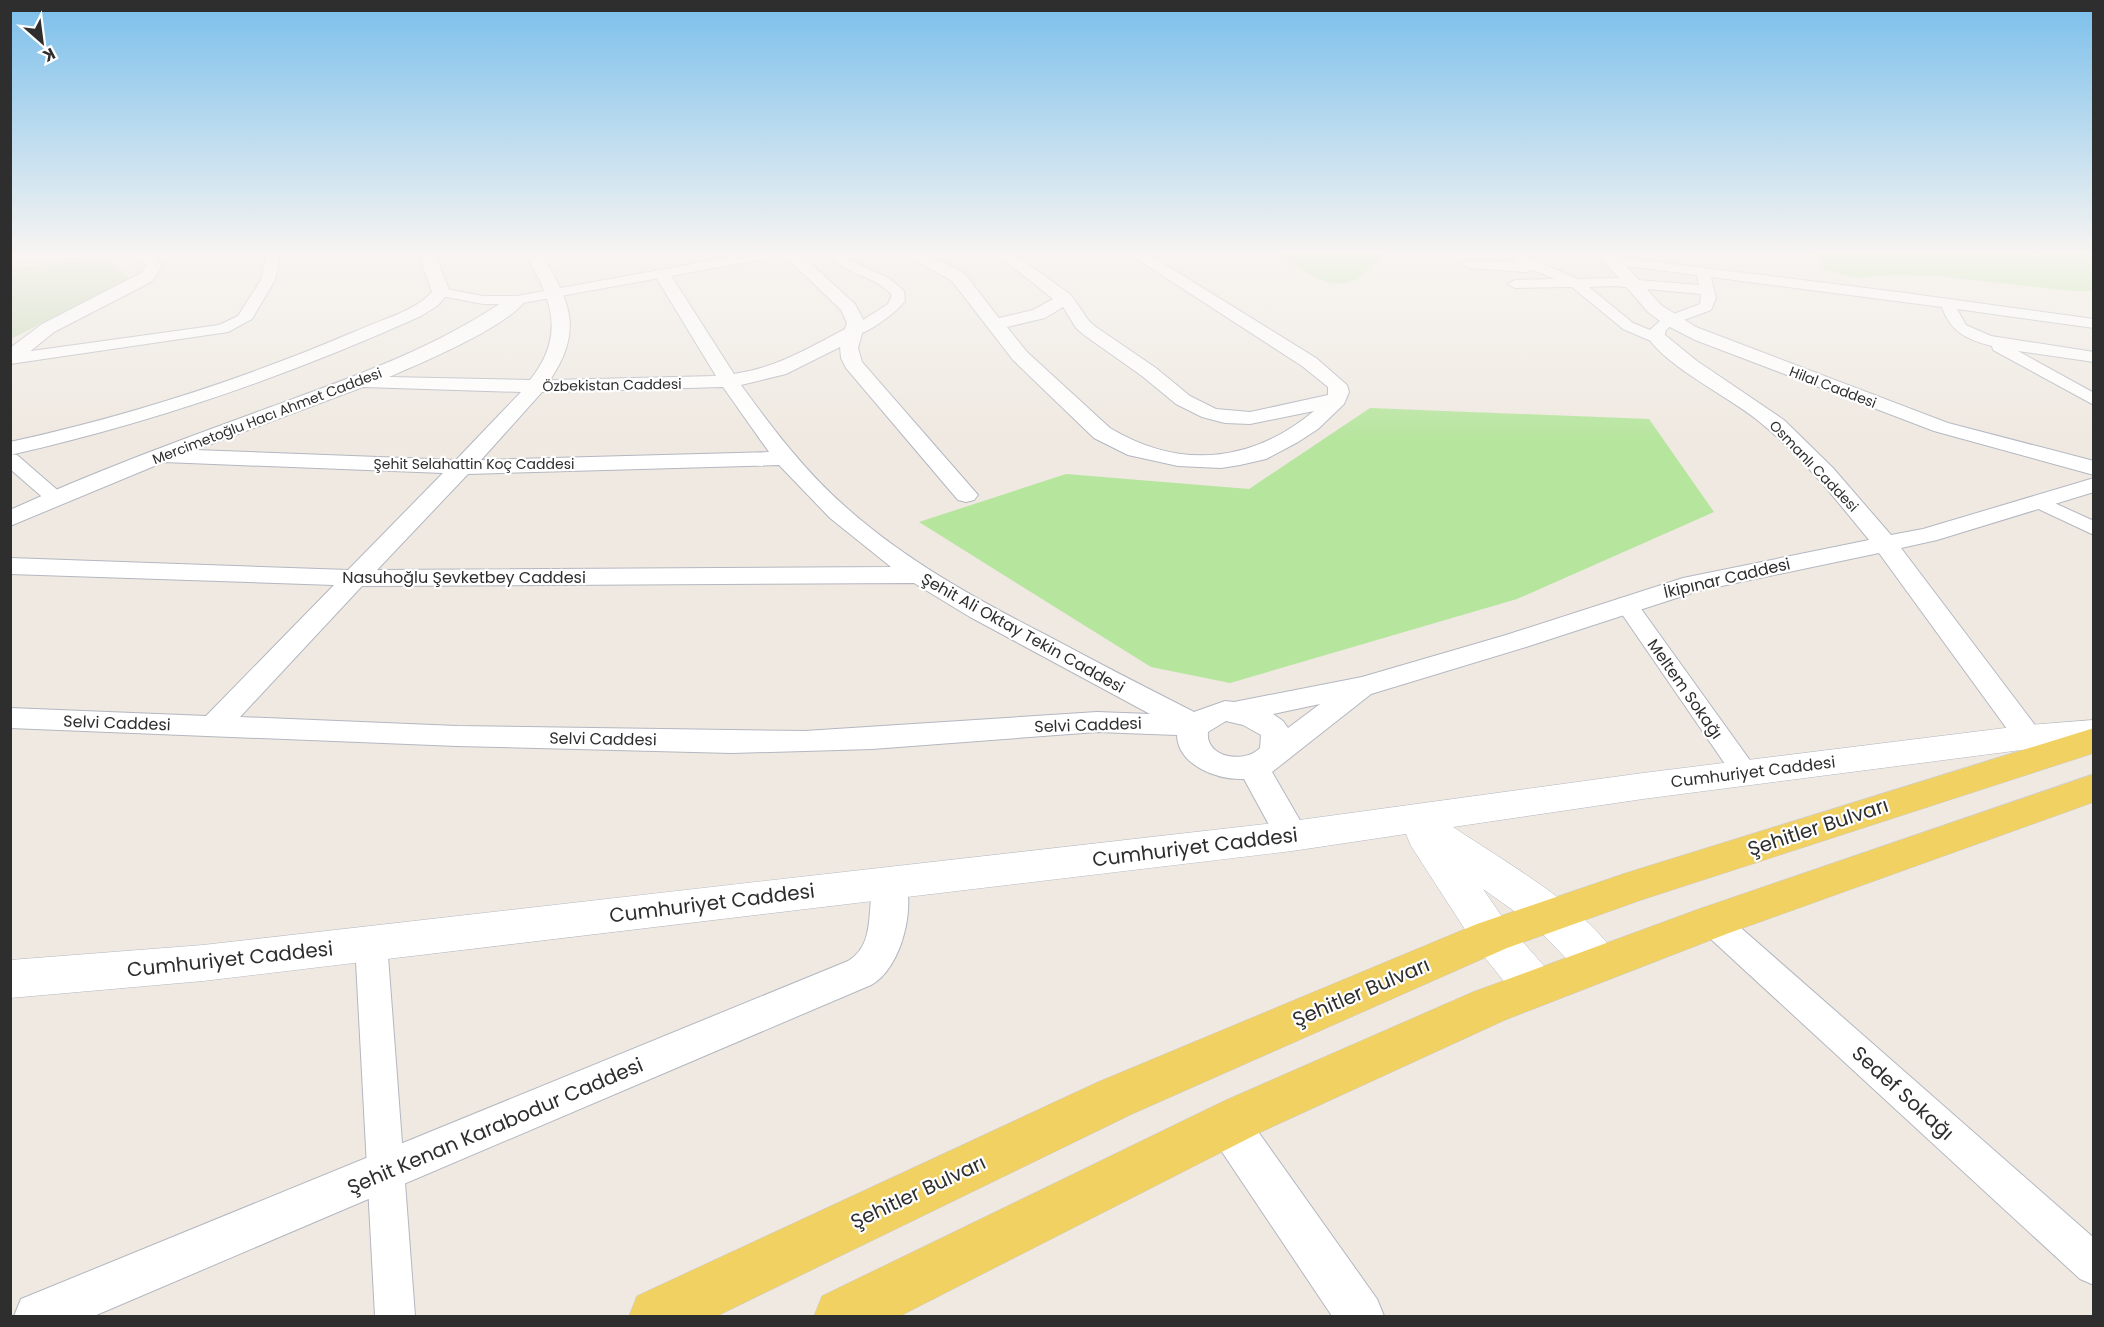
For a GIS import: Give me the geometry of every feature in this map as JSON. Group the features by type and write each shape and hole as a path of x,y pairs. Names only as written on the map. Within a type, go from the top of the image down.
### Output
{"main road":[{"name":"Cumhuriyet Caddesi","path":"16,986 1292,836 1745,773 2029,737 2094,732"},
{"name":"Şehitler Bulvarı","path":"657,1317 1115,1098 1492,936 1551,914 2094,740"},
{"path":"842,1317 1227,1123 1350,1066 1536,988 1713,922 2089,794"},
{"path":"1414,820 1551,914 1599,964"},
{"path":"1414,820 1492,936 1536,988"}],"street":[{"path":"10,358 48,328 75,314"},
{"path":"10,358 224,328 244,319 247,314"},
{"path":"10,449 110,424 272,372 409,314"},
{"name":"Mercimetoğlu Hacı Ahmet Caddesi","path":"10,519 55,498 163,455 359,382 475,327 495,314"},
{"path":"213,727 535,387 552,361 560,340 561,314"},
{"name":"Şehit Ali Oktay Tekin Caddesi","path":"687,314 729,380 785,458 836,512 917,575 962,603 1195,726"},
{"path":"851,314 856,323 848,354 853,364 966,495"},
{"path":"854,332 882,314"},
{"path":"988,314 1020,356 1102,433 1125,446 1158,456 1224,460 1256,455 1292,437 1312,424 1337,400 1339,392 1336,385 1309,362 1233,314"},
{"path":"996,324 1039,314"},
{"path":"1075,314 1082,324 1100,339 1149,372 1183,400 1209,413 1238,418 1259,417 1337,400"},
{"name":"Osmanlı Caddesi","path":"1613,314 1628,326 1663,330 1696,370 1761,412 1791,438 1885,545 2029,737"},
{"name":"Hilal Caddesi","path":"1652,314 1663,330 1701,336 1941,427 2094,468"},
{"path":"1663,330 1695,314"},
{"path":"1952,314 1962,329 2094,400"},
{"path":"2024,314 2094,324"},
{"name":"Özbekistan Caddesi","path":"359,382 535,387 676,384 729,380 766,374 784,368 854,332"},
{"path":"1984,339 2094,357"},
{"name":"Şehit Selahattin Koç Caddesi","path":"163,455 461,467 785,458"},
{"path":"10,459 55,498"},
{"name":"İkipınar Caddesi","path":"1238,711 1365,686 1516,641 1692,584 1885,545 2094,485"},
{"path":"2038,502 2094,529"},
{"name":"Nasuhoğlu Şevketbey Caddesi","path":"10,566 354,578 917,575"},
{"name":"Meltem Sokağı","path":"1626,604 1745,773"},
{"name":"İkipınar Caddesi","path":"1263,761 1365,686"},
{"path":"1238,711 1263,720 1276,737 1277,746 1263,761 1224,766 1200,753 1194,744 1192,735 1195,726 1202,718 1213,713 1238,711"},
{"name":"Selvi Caddesi","path":"10,718 457,736 805,742 1097,722 1195,726"},
{"path":"1263,761 1292,836"},
{"name":"Şehit Kenan Karabodur Caddesi","path":"38,1317 845,980 870,966 882,948 886,931 890,882"},
{"name":"Sedef Sokağı","path":"1713,922 2094,1265"},
{"path":"371,943 395,1317"},
{"path":"1227,1123 1360,1317"}],"green space":[{"path":"11,314 60,314 11,339"},
{"path":"1370,408 1649,419 1714,512 1517,599 1230,683 1151,667 919,522 1066,474 1249,489"}]}
